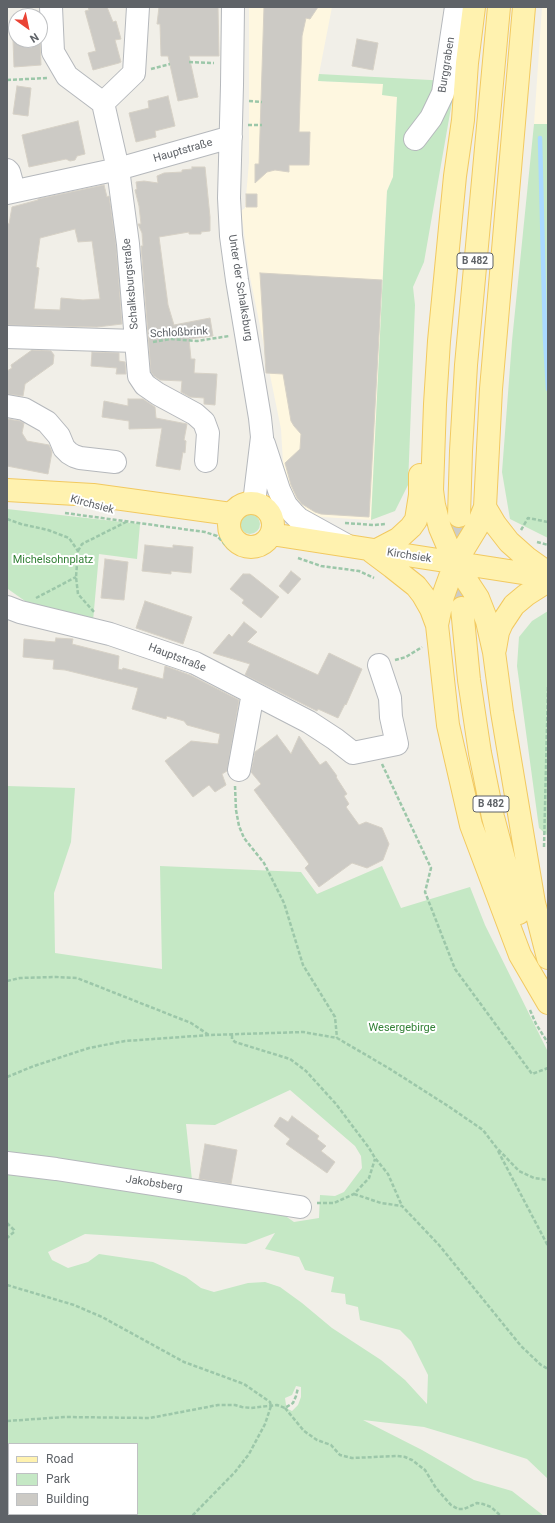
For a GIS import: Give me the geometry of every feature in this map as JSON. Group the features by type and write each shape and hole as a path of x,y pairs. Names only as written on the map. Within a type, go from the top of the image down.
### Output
{"main road":[{"path":"474,7 467,63 463,120 450,227 435,404 432,490 440,528 455,563 482,607 488,621 534,903 548,958"},
{"name":"B 482","path":"459,516 466,365 499,7"},
{"path":"437,624 443,596 455,563 477,527 485,507 491,389 524,7"},
{"path":"364,549 398,539 416,520 420,495 421,444 435,404"},
{"name":"Kirchsiek","path":"7,490 93,494 230,521"},
{"path":"247,503 254,503 261,505 270,514 273,521 273,528 272,543 253,547 246,546 235,540 230,521 235,509 247,503"},
{"path":"485,507 495,524 509,542 527,558 548,573"},
{"name":"Kirchsiek","path":"272,543 364,549 548,577"},
{"path":"364,549 392,567 416,586 431,609 437,624 448,726 471,825 520,954 548,1003"},
{"path":"494,652 498,632 514,605 526,595 548,581"},
{"name":"B 482","path":"462,608 480,753 493,816 514,897 548,993"}],"street":[{"path":"51,7 53,52 66,76 103,103 134,73 138,7"},
{"path":"231,137 233,7"},
{"name":"Burggraben","path":"415,139 431,118 443,93 456,7"},
{"name":"Schalksburgstraße","path":"7,337 136,342 128,244 118,169 103,103"},
{"name":"Hauptstraße","path":"11,192 118,169 231,137"},
{"name":"Unter der Schalksburg","path":"231,137 229,198 231,236 236,280 246,333 262,437 276,482 286,505 299,518 364,549"},
{"path":"7,170 10,172 11,192"},
{"path":"136,342 139,376 145,385 158,394 195,414 204,422 208,433 206,461"},
{"path":"7,406 24,409 47,422 59,436 64,448 74,456 115,462"},
{"name":"Unter der Schalksburg","path":"254,503 262,437"},
{"name":"Hauptstraße","path":"11,612 110,634 195,663 309,722 354,753 375,749"},
{"path":"375,749 397,744 391,717 390,698 379,665"},
{"path":"239,770 253,693"},
{"name":"Jakobsberg","path":"7,1163 56,1169 300,1207"}],"path":[{"path":"189,62 207,63"},
{"path":"7,80 39,78"},
{"name":"Schloßbrink","path":"136,342 170,339 197,341 246,333"},
{"path":"61,512 211,533 222,540 230,549 243,555 250,556 272,543"},
{"path":"520,532 528,518 548,522"},
{"path":"7,519 21,524 48,530 69,538 78,551"},
{"path":"93,630 94,612 78,594 76,577 78,551 82,544 128,521"},
{"path":"341,523 374,525 391,522"},
{"path":"297,557 321,566 359,571 378,580"},
{"path":"11,612 76,577"},
{"path":"379,665 406,657 427,644"},
{"path":"544,850 548,687"},
{"path":"375,749 431,868 425,892 455,969 532,1074 548,1068"},
{"path":"239,770 235,781 236,810 239,826 244,838 264,863 284,903 303,965 335,1017 337,1038"},
{"path":"7,981 20,978 77,978 191,1023 210,1035"},
{"path":"7,1077 34,1066 89,1048 125,1041 210,1035 302,1032 337,1038 390,1069 483,1130 496,1147 519,1171 534,1178 548,1180"},
{"path":"232,1035 232,1039 235,1042 290,1059 306,1070 336,1104 388,1174 402,1206 439,1245 521,1346 541,1365 548,1369"},
{"path":"496,1147 548,1246"},
{"path":"300,1207 314,1202 334,1203 354,1194 369,1178 375,1158"},
{"path":"354,1194 381,1204 402,1206"},
{"path":"7,1223 14,1230 14,1232 7,1238"},
{"path":"7,1285 74,1305 102,1317 184,1362 244,1384 267,1400 271,1406"},
{"path":"285,1408 293,1403 298,1388"},
{"path":"7,1421 65,1417 150,1418 218,1405 235,1405 251,1408 277,1405 285,1408 304,1431 317,1440 331,1445 340,1455 352,1458 405,1457 412,1460 425,1470 436,1488 451,1505 458,1509 477,1503 483,1504 491,1507 501,1516"},
{"path":"192,1516 235,1472 249,1454 262,1429 271,1406"}],"shaded area":[{"path":"249,7 332,7 318,81 383,84 397,97 393,177 387,191 371,520 321,517 312,514 297,503 290,493 283,463 281,429 250,277 241,211 245,208 249,162"},
{"path":"542,7 548,7 548,124 534,124"}],"green space":[{"path":"319,74 449,81 453,96 424,262 413,287 415,305 408,485 395,511 371,520 387,191 393,177 397,97 382,95 383,84 318,81"},
{"path":"534,124 548,124 548,538 510,519 502,472 512,341"},
{"name":"Michelsohnplatz","path":"7,509 140,524 137,559 99,554 93,621 44,609 25,601 8,589"},
{"path":"250,514 257,517 260,524 257,531 250,534 243,531 240,524 243,517"},
{"path":"548,611 548,836 539,828 517,666 519,637 532,621"},
{"name":"Wesergebirge","path":"7,786 75,788 71,842 54,893 55,953 162,969 160,866 301,872 317,894 382,866 401,908 470,887 485,925 548,1052 548,1479 527,1459 474,1442 424,1427 363,1420 422,1450 474,1480 512,1491 544,1516 7,1516","holes":["290,1090 355,1146 361,1156 362,1168 344,1192 335,1196 320,1195 319,1218 294,1222 274,1208 192,1180 186,1124 215,1125","275,1233 265,1249 299,1257 305,1270 334,1277 331,1292 345,1294 346,1304 358,1307 360,1320 400,1330 411,1341 428,1375 427,1404 405,1380 381,1360 332,1328 280,1287 265,1282 248,1283 214,1292 201,1288 186,1277 153,1262 99,1254 88,1262 68,1268 52,1260 48,1252 85,1234 246,1244","296,1386 301,1387 301,1397 298,1405 292,1411 288,1409 285,1398 292,1395"]}],"building":[{"path":"88,7 107,7 113,22 116,21 121,39 115,40 121,62 93,70 88,53 96,51 85,11 89,10"},
{"path":"159,7 218,7 219,56 189,56 198,97 178,101 168,56 161,56 160,24 157,24"},
{"path":"264,7 318,7 310,19 306,18 302,36 299,132 310,132 309,165 289,165 289,172 275,170 267,172 255,183 255,164 259,164"},
{"path":"357,39 378,43 373,70 352,66"},
{"path":"13,48 40,48 41,65 14,67"},
{"path":"17,86 31,88 28,116 13,114"},
{"path":"168,96 175,126 155,131 156,137 136,142 129,113 149,108 148,101"},
{"path":"78,121 85,154 77,156 75,160 70,161 66,159 29,167 22,135"},
{"path":"192,167 205,167 210,231 201,232 201,234 189,234 189,232 159,237 168,305 174,325 210,318 213,336 189,339 191,359 195,359 194,373 217,374 215,405 204,404 204,398 190,397 181,392 182,381 160,380 151,372 141,246 143,246 142,233 138,224 141,224 135,190 137,189 136,182 144,181 158,183 157,176 164,173 182,172 182,170 192,169"},
{"path":"104,185 107,197 109,196 116,245 122,324 97,327 7,325 7,223 9,224 12,207 38,199","holes":["75,229 78,242 92,241 100,299 83,300 61,298 60,310 34,309 39,268 36,267 40,238"]},
{"path":"246,194 257,194 257,207 246,207"},
{"path":"260,273 382,280 369,517 321,514 315,512 302,504 297,498 291,485 285,463 300,449 301,434 291,421 283,374 266,373"},
{"path":"32,350 51,351 54,355 53,364 25,384 23,396 7,394 7,371 12,368 11,365"},
{"path":"92,352 119,353 119,361 125,362 126,374 116,374 117,368 91,366"},
{"path":"128,399 143,399 155,407 156,418 187,424 184,440 186,441 185,453 183,452 180,470 156,466 162,428 129,429 129,421 102,417 104,401 128,406"},
{"path":"7,419 24,423 22,433 27,441 49,445 52,452 48,474 7,466"},
{"path":"145,545 173,548 173,545 193,547 191,573 171,571 171,574 142,571"},
{"path":"105,559 128,562 124,600 101,598"},
{"path":"291,571 301,579 288,594 279,586"},
{"path":"243,574 250,574 279,597 261,618 242,603 244,600 230,589"},
{"path":"145,601 192,617 183,644 136,628"},
{"path":"244,622 257,632 247,642 318,675 329,653 362,669 346,705 345,704 338,718 318,709 317,711 245,675 250,664 213,653 229,634 232,637"},
{"path":"56,638 73,639 72,644 119,656 118,669 122,670 123,668 163,679 165,666 190,675 239,700 227,771 222,774 226,785 215,792 209,785 193,797 165,761 191,741 218,744 220,734 187,725 184,721 167,716 166,719 132,709 138,688 65,670 53,669 54,660 23,657 24,639 55,642"},
{"path":"277,735 291,754 299,736 320,765 326,761 337,776 336,777 347,794 344,796 349,804 346,807 359,825 366,822 382,828 389,844 383,860 367,868 352,863 319,887 305,868 309,864 254,790 261,784 251,772 255,752"},
{"path":"292,1116 319,1136 317,1139 326,1146 321,1151 335,1162 327,1173 286,1144 290,1139 274,1126 280,1117 288,1122"},
{"path":"205,1144 237,1150 231,1184 199,1179"}],"waterway":[{"path":"540,138 545,338 548,389"}],"tunnel":[{"path":"459,516 462,608"}]}
